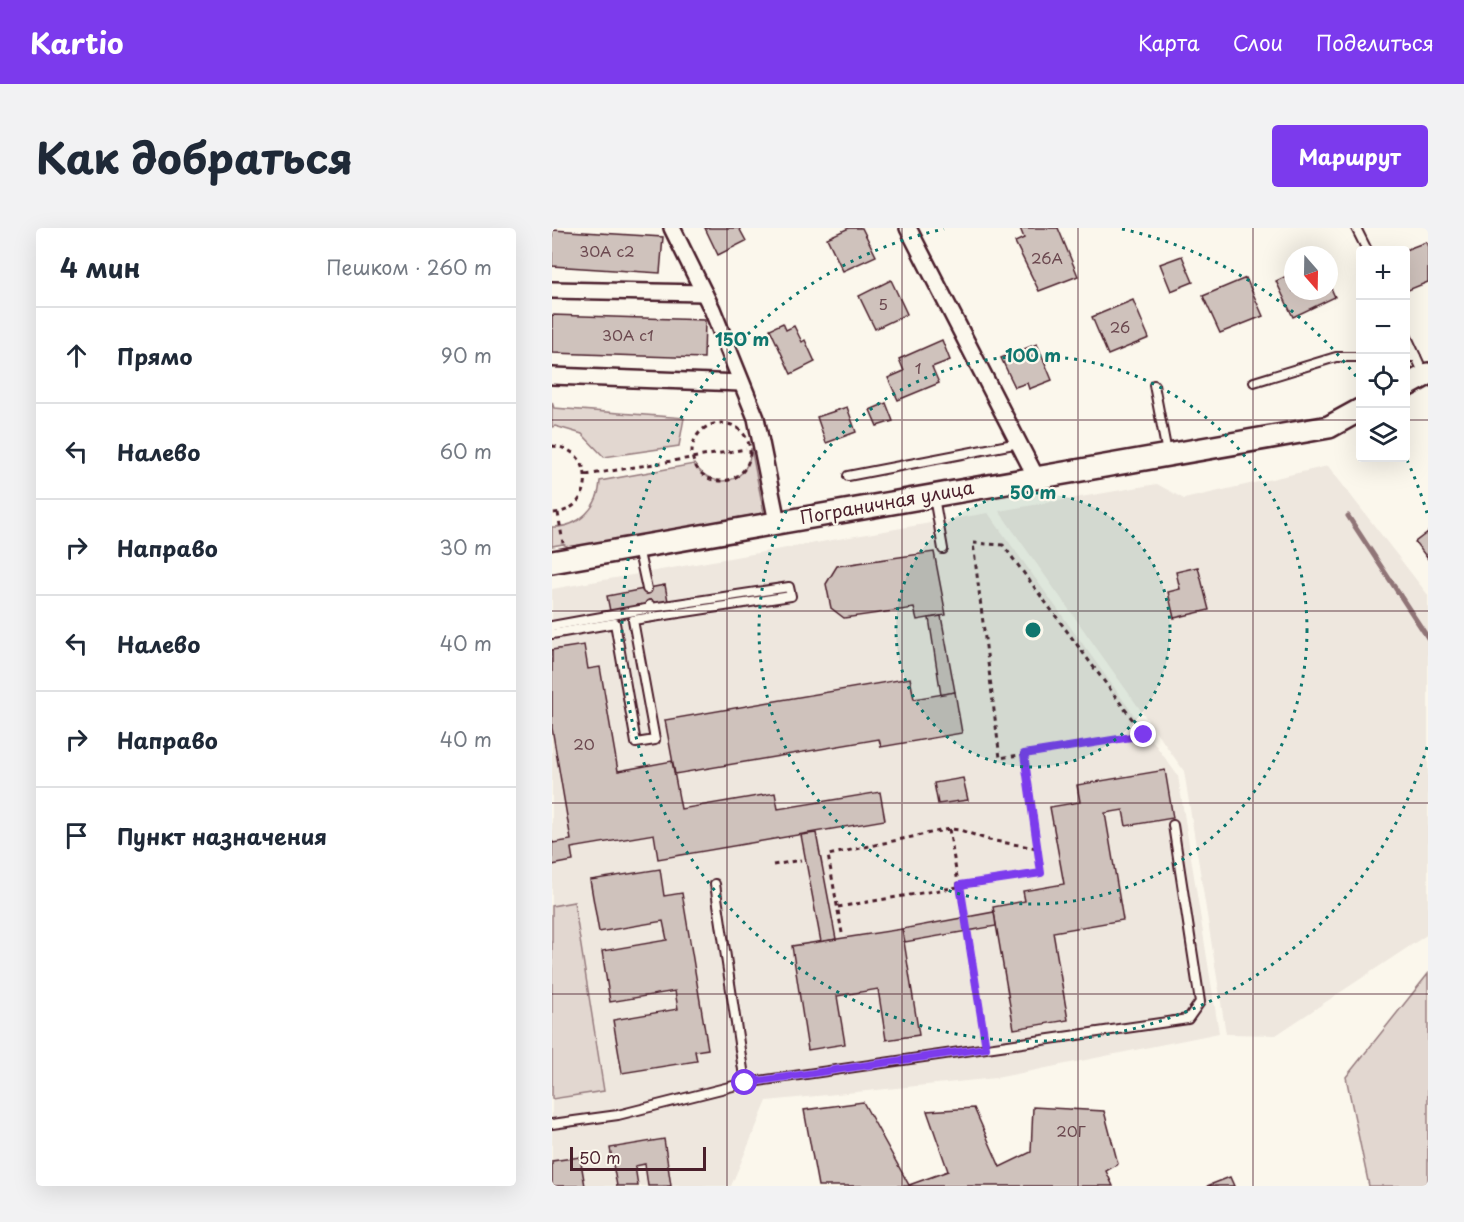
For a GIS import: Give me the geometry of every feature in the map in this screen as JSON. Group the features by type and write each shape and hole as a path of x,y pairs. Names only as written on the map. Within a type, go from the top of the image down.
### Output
{"street":[{"path":"672,228 704,293 756,418 777,522"},
{"path":"908,228 1036,477"},
{"path":"552,290 704,293"},
{"path":"1410,382 1423,369"},
{"path":"552,375 741,383"},
{"name":"Пограничная улица","path":"552,562 1329,427 1356,412"}],"lane":[{"path":"1356,228 1365,246"},
{"path":"1410,343 1423,369"},
{"path":"1254,382 1336,357 1356,357"},
{"path":"1410,360 1423,369"},
{"path":"1154,385 1168,454"},
{"path":"848,476 1019,443"},
{"path":"934,495 943,549"},
{"path":"638,547 647,589"},
{"path":"552,626 650,606 789,587 791,596 633,620 655,740 636,743 615,623 552,634"},
{"path":"552,1124 618,1115 745,1083 1188,1019 1200,1002 1173,825"},
{"path":"715,884 745,1083"}],"path":[{"path":"723,422 741,430 751,448 747,466 741,473 725,481 716,481 699,472 693,458 693,444 697,435 713,423 723,422"},
{"path":"552,446 569,450 577,457 586,475 586,485 576,503 568,509 552,513"},
{"path":"586,475 751,448"},
{"path":"974,543 1004,545 1144,735 1024,754 1000,758 974,543"},
{"path":"838,907 1041,873 1024,754"},
{"path":"842,933 828,855 950,829 989,840 1037,848"},
{"path":"950,829 986,1048"},
{"path":"773,865 801,860"}],"shaded area":[{"path":"552,402 554,408 684,418 679,446 604,457 582,434 552,427"},
{"path":"751,448 764,513 570,548 563,544 552,546 552,527 571,524 586,514 596,499 600,481 694,464 711,479 730,480 744,469 749,460"},
{"path":"1328,466 1428,595 1428,934 1276,1035 1226,1034 1184,771 999,511 1157,484 1184,499"},
{"path":"988,513 1178,776 1219,1033 996,1078 767,1101 731,1186 552,1186 552,589"},
{"path":"574,902 604,1091 552,1099 552,906"},
{"path":"1428,974 1428,1186 1369,1186 1346,1077"}],"building":[{"path":"705,228 739,228 746,241 718,255"},
{"path":"849,228 862,228 876,256 843,271 827,238"},
{"path":"1020,228 1058,228 1078,276 1039,291 1015,242 1024,238"},
{"path":"552,230 663,237 660,273 552,266"},
{"path":"1426,242 1428,247 1428,282 1410,289 1410,248"},
{"path":"1182,256 1193,282 1171,291 1160,264"},
{"path":"1284,277 1284,298 1276,281"},
{"path":"1246,278 1263,316 1220,333 1203,296"},
{"path":"891,280 907,314 875,329 859,296"},
{"path":"1133,300 1149,338 1108,355 1092,317"},
{"path":"1285,300 1329,300 1293,317"},
{"path":"552,315 705,320 704,358 552,353"},
{"path":"783,323 786,330 794,326 802,342 805,340 815,362 791,374 770,329"},
{"path":"942,340 950,360 932,367 939,383 898,400 888,378 904,371 899,359"},
{"path":"1037,344 1052,380 1029,389 1027,383 1015,387 1001,358"},
{"path":"886,403 893,421 877,426 870,410"},
{"path":"847,407 856,432 826,443 817,417"},
{"path":"1428,532 1428,559 1415,542"},
{"path":"934,552 946,615 917,620 914,608 844,618 831,608 826,584 837,566"},
{"path":"1198,567 1209,610 1174,618 1168,592 1180,589 1176,572"},
{"path":"665,585 668,601 610,611 607,596"},
{"path":"941,616 955,692 941,695 929,618"},
{"path":"584,645 588,669 600,667 618,771 672,761 681,809 775,793 778,809 880,792 885,820 658,859 654,834 571,848 573,861 552,865 552,840 553,843 571,840 552,728 552,650"},
{"path":"910,678 914,699 955,692 962,733 881,747 879,739 675,774 665,720"},
{"path":"1165,770 1173,818 1126,826 1123,810 1105,813 1123,920 1053,932 1068,1020 1014,1029 993,907 1025,901 1023,891 1064,884 1050,807 1080,802 1077,785"},
{"path":"963,778 968,800 938,804 934,783"},
{"path":"816,833 836,939 821,942 801,835"},
{"path":"660,869 664,896 682,893 708,1049 695,1051 697,1061 622,1073 613,1020 678,1009 675,991 610,1002 602,951 667,940 663,921 599,932 590,880"},
{"path":"994,912 996,926 905,942 902,929"},
{"path":"902,929 919,1035 886,1040 878,989 837,996 845,1044 808,1050 792,946"},
{"path":"863,1102 909,1185 948,1171 927,1111 974,1108 1000,1167 1031,1152 1033,1107 1104,1111 1118,1164 1106,1171 1113,1186 818,1186 804,1110"},
{"path":"664,1139 671,1186 648,1186 645,1164 635,1166 638,1186 617,1186 610,1148"},
{"path":"580,1157 585,1186 552,1186 552,1161"},
{"path":"1230,1177 1234,1186 1207,1186"}],"waterway":[{"path":"1348,516 1428,638"}],"route":[{"path":"745,1083 986,1048 960,885 1041,873 1024,754 1144,735"}]}
